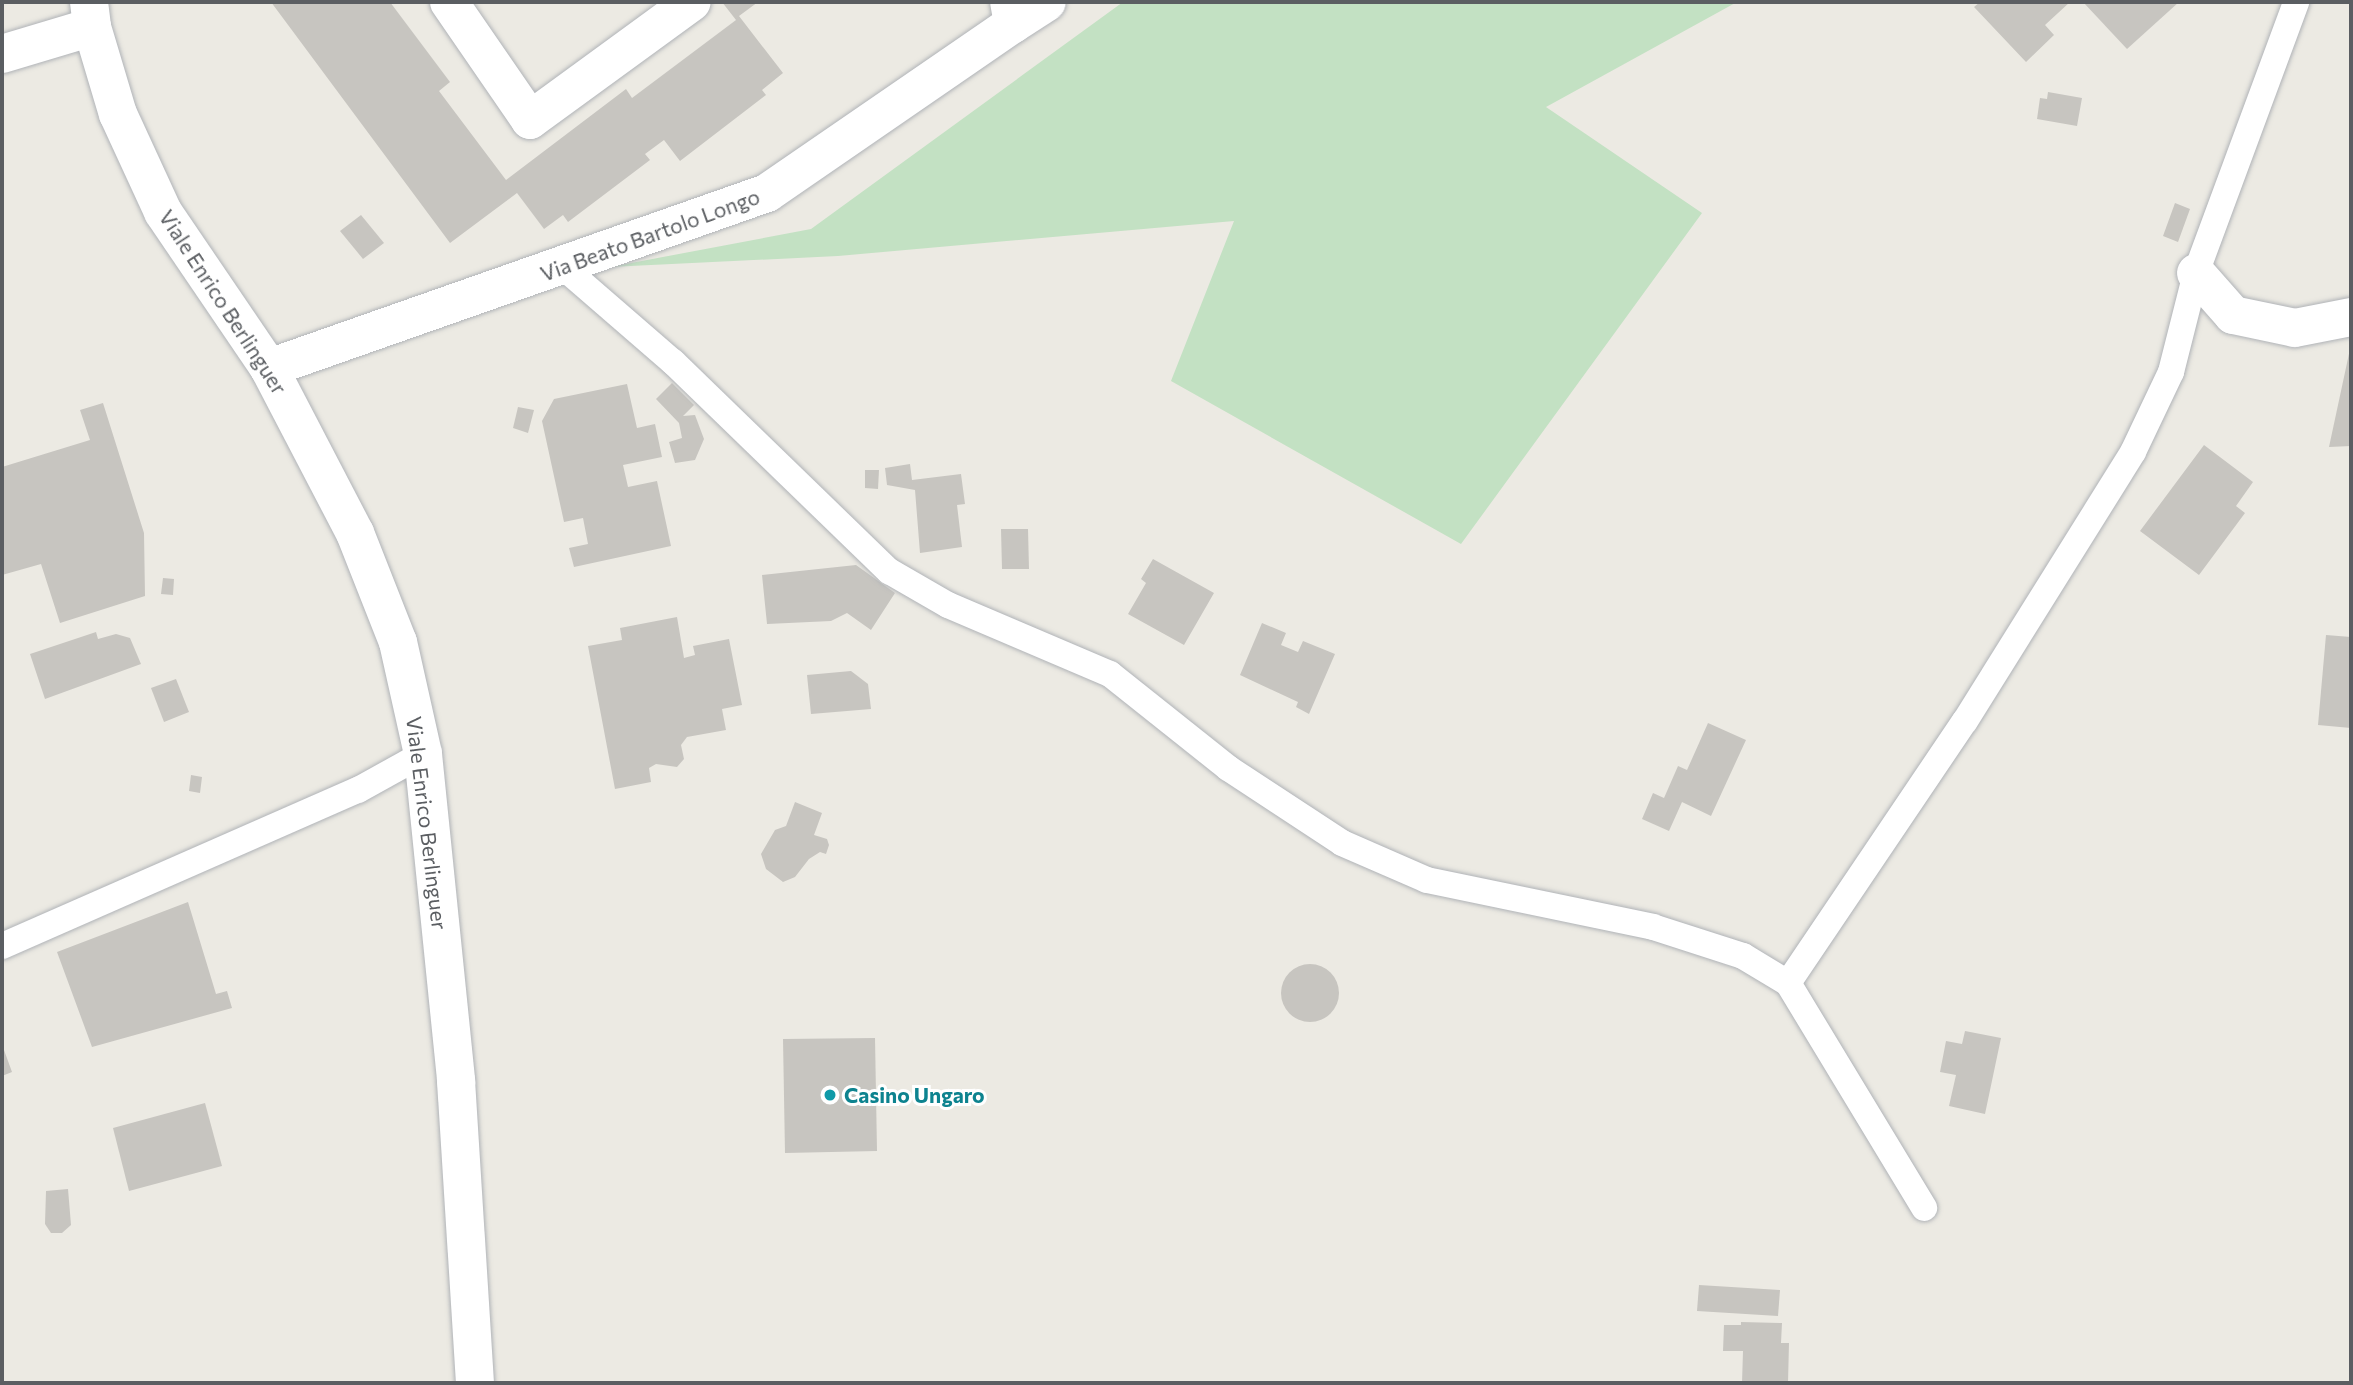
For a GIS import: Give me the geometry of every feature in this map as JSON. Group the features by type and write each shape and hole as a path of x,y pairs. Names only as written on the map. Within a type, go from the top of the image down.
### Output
{"street":[{"path":"449,2 530,120 692,2"},
{"name":"Via Beato Bartolo Longo","path":"269,368 767,193 1011,13 1047,2"},
{"path":"2,54 91,15"},
{"name":"Viale Enrico Berlinguer","path":"91,15 118,114 163,212 269,368 355,533 398,642 423,754 456,1081 471,1375"},
{"path":"2196,273 2233,315 2295,328 2351,317"}],"lane":[{"path":"1788,983 1965,721 2133,452 2171,372 2196,273 2296,2"},
{"path":"562,266 673,362 889,572 948,605 1111,674 1228,768 1342,843 1427,880 1653,927 1743,956 1788,983 1924,1208"},
{"path":"2,946 358,790 423,754"}],"green space":[{"path":"1123,2 1737,2 1546,107 1702,213 1461,544 1171,381 1234,221 838,256 610,267 811,229"}],"building":[{"path":"271,2 390,2 450,82 439,91 506,180 626,89 632,98 736,20 722,2 758,2 739,16 783,73 762,90 766,95 680,161 664,140 645,154 650,160 568,222 563,215 544,229 517,193 450,243"},
{"path":"1980,2 2070,2 2045,25 2054,35 2026,62 1974,7"},
{"path":"2083,2 2179,2 2127,49"},
{"path":"2048,92 2082,98 2077,126 2037,119 2040,98 2047,99"},
{"path":"2175,203 2190,209 2178,242 2163,236"},
{"path":"361,215 384,243 363,259 340,231"},
{"path":"2350,349 2351,446 2329,447"},
{"path":"672,383 694,405 683,416 695,415 704,439 695,460 675,463 669,442 682,438 679,423 656,399"},
{"path":"627,384 637,428 655,424 662,457 623,465 628,487 657,481 671,546 574,567 569,548 588,544 583,518 564,522 542,421 554,399"},
{"path":"103,403 144,533 145,596 60,623 41,564 2,575 2,467 90,440 80,410"},
{"path":"518,407 534,410 528,433 513,428"},
{"path":"2204,445 2253,482 2236,506 2245,513 2199,575 2140,531"},
{"path":"910,464 912,480 961,474 965,504 957,505 962,547 920,553 915,490 887,485 885,468"},
{"path":"865,470 879,470 878,489 865,488"},
{"path":"1001,529 1028,529 1029,569 1002,569"},
{"path":"1153,559 1214,593 1184,645 1128,614 1146,583 1141,579"},
{"path":"856,565 895,593 871,630 847,613 831,621 767,624 762,575"},
{"path":"163,578 174,579 173,595 161,594"},
{"path":"677,617 684,658 695,655 693,646 729,639 742,705 722,709 726,730 687,737 681,745 684,759 677,767 656,764 649,768 651,782 615,789 588,646 622,640 620,628"},
{"path":"1262,623 1286,633 1281,645 1298,652 1303,641 1335,654 1309,714 1296,707 1298,702 1240,675"},
{"path":"96,632 98,639 116,634 130,638 141,664 45,699 30,654"},
{"path":"2326,635 2351,637 2351,728 2318,725"},
{"path":"851,671 868,684 871,709 811,714 807,675"},
{"path":"176,679 189,712 164,722 151,688"},
{"path":"1708,723 1746,740 1711,816 1682,802 1669,831 1642,819 1653,793 1664,798 1678,766 1687,770"},
{"path":"191,775 202,777 200,793 189,791"},
{"path":"795,802 822,813 814,835 827,839 829,845 826,854 820,852 809,859 795,877 783,882 766,869 761,854 775,830 786,826"},
{"path":"188,902 216,994 227,991 232,1008 92,1047 57,952"},
{"path":"1310,964 1321,966 1334,977 1339,993 1337,1004 1326,1017 1310,1022 1299,1020 1286,1009 1281,993 1283,982 1294,969"},
{"path":"1965,1031 2001,1038 1985,1114 1949,1106 1956,1075 1940,1072 1946,1041 1962,1044"},
{"name":"Casino Ungaro","path":"875,1038 877,1151 785,1153 783,1039"},
{"path":"4,1050 12,1072 2,1076 2,1051"},
{"path":"205,1103 222,1166 129,1191 113,1128"},
{"path":"68,1189 71,1225 62,1233 51,1233 45,1224 46,1191"},
{"path":"1699,1285 1780,1290 1778,1316 1697,1311"},
{"path":"1741,1322 1782,1323 1781,1343 1789,1343 1788,1383 1742,1383 1743,1351 1723,1351 1724,1325 1741,1325"}],"place":[{"name":"Casino Ungaro","path":"830,1095"}]}
